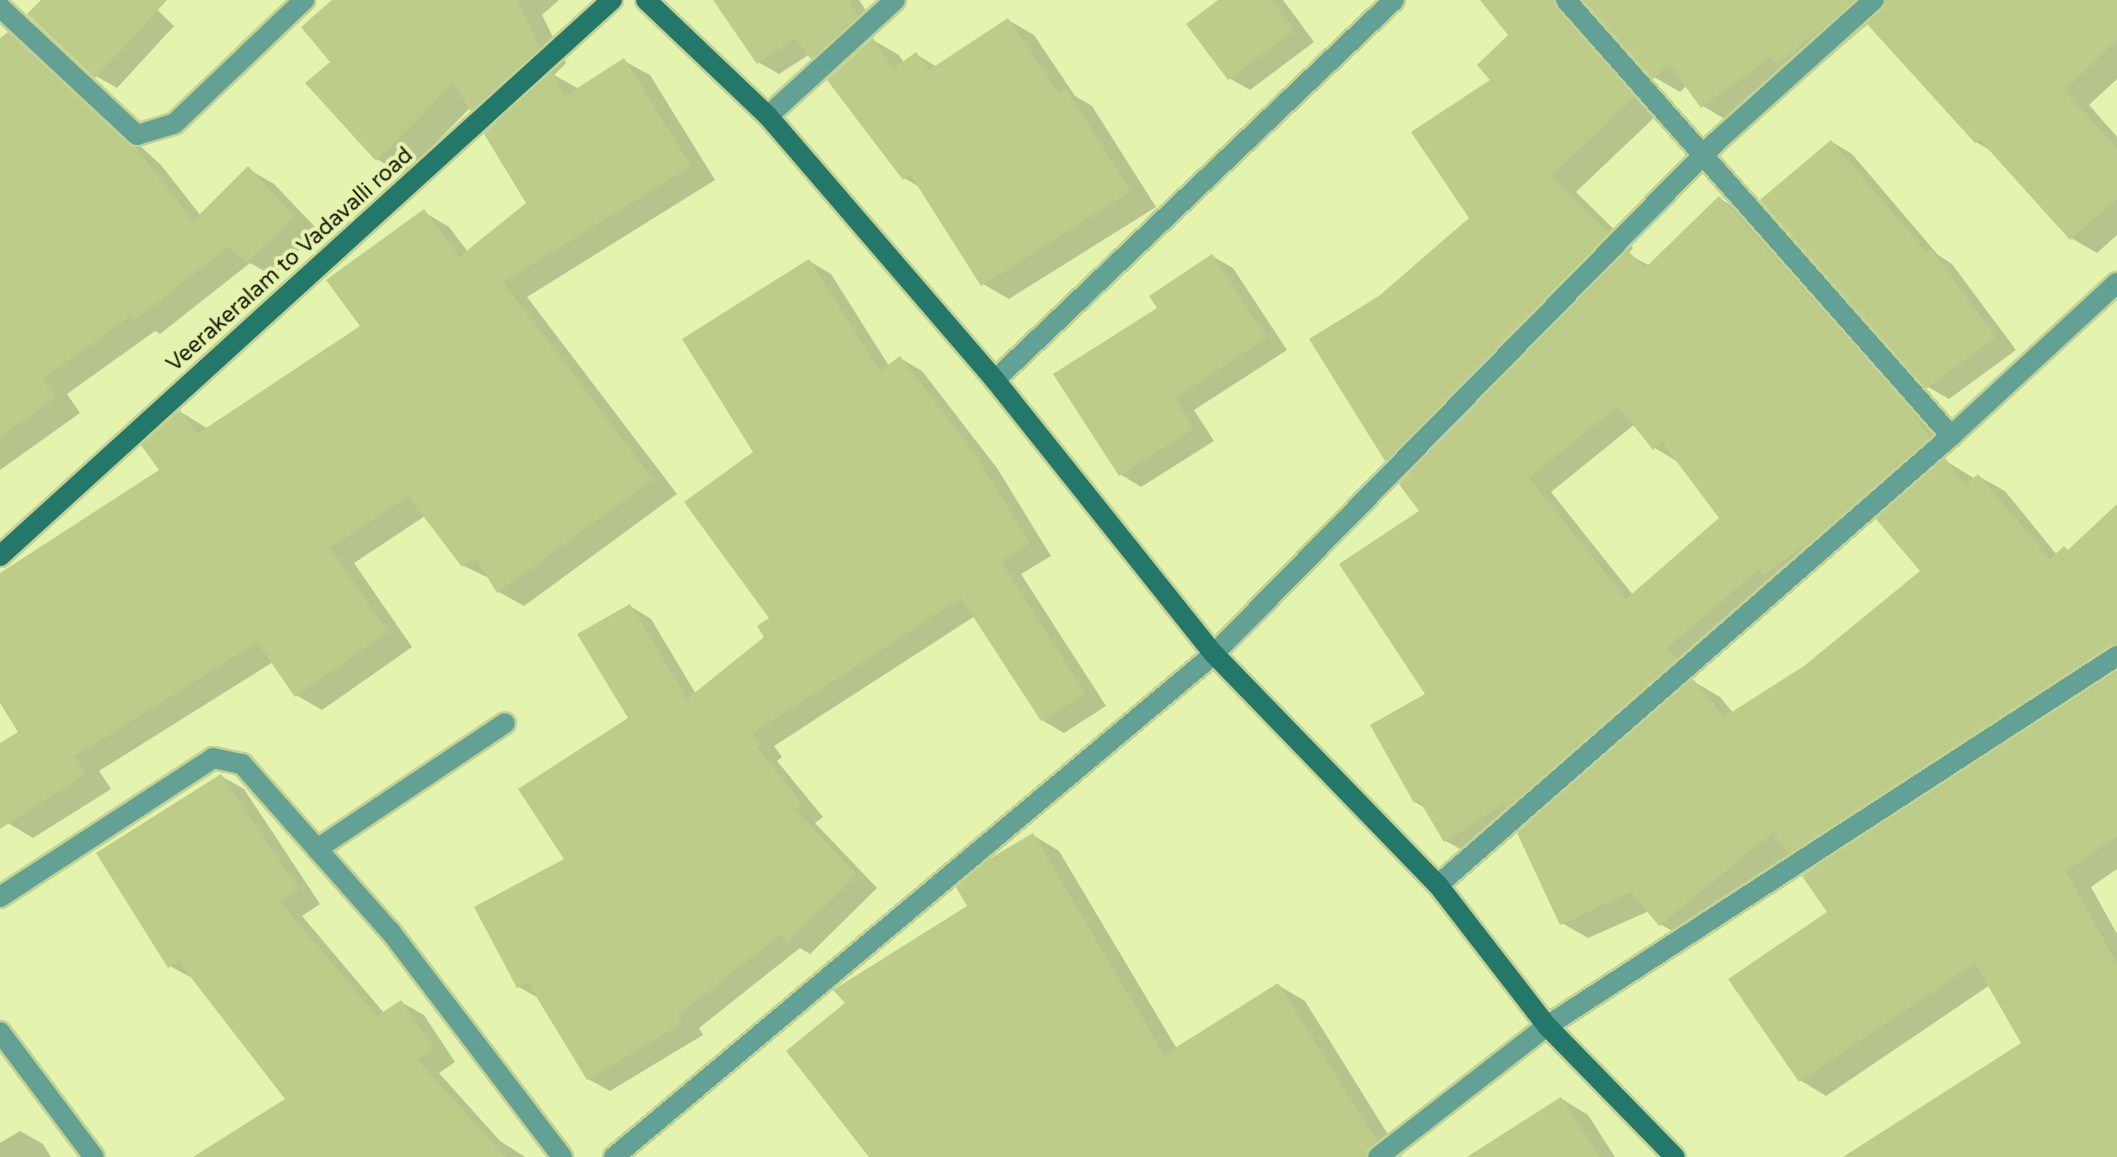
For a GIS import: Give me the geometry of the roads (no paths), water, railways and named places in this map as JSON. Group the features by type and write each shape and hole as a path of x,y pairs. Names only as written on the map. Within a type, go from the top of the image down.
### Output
{"street":[{"path":"0,7 137,135 174,124 304,0"},
{"name":"Veerakeralam to Vadavalli road","path":"0,556 612,0"},
{"path":"646,0 768,116 995,380 1214,654 1438,885 1547,1026 1675,1157"},
{"path":"768,116 895,0"},
{"path":"995,380 1394,0"},
{"path":"1566,0 1951,436"},
{"path":"614,1157 1214,654 1702,157 1874,0"},
{"path":"1438,885 1951,436 2117,283"},
{"path":"1378,1157 1547,1026 2117,656"},
{"path":"317,849 505,723"},
{"path":"0,897 213,758 242,764 390,931 562,1157"},
{"path":"0,1032 94,1157"}]}
